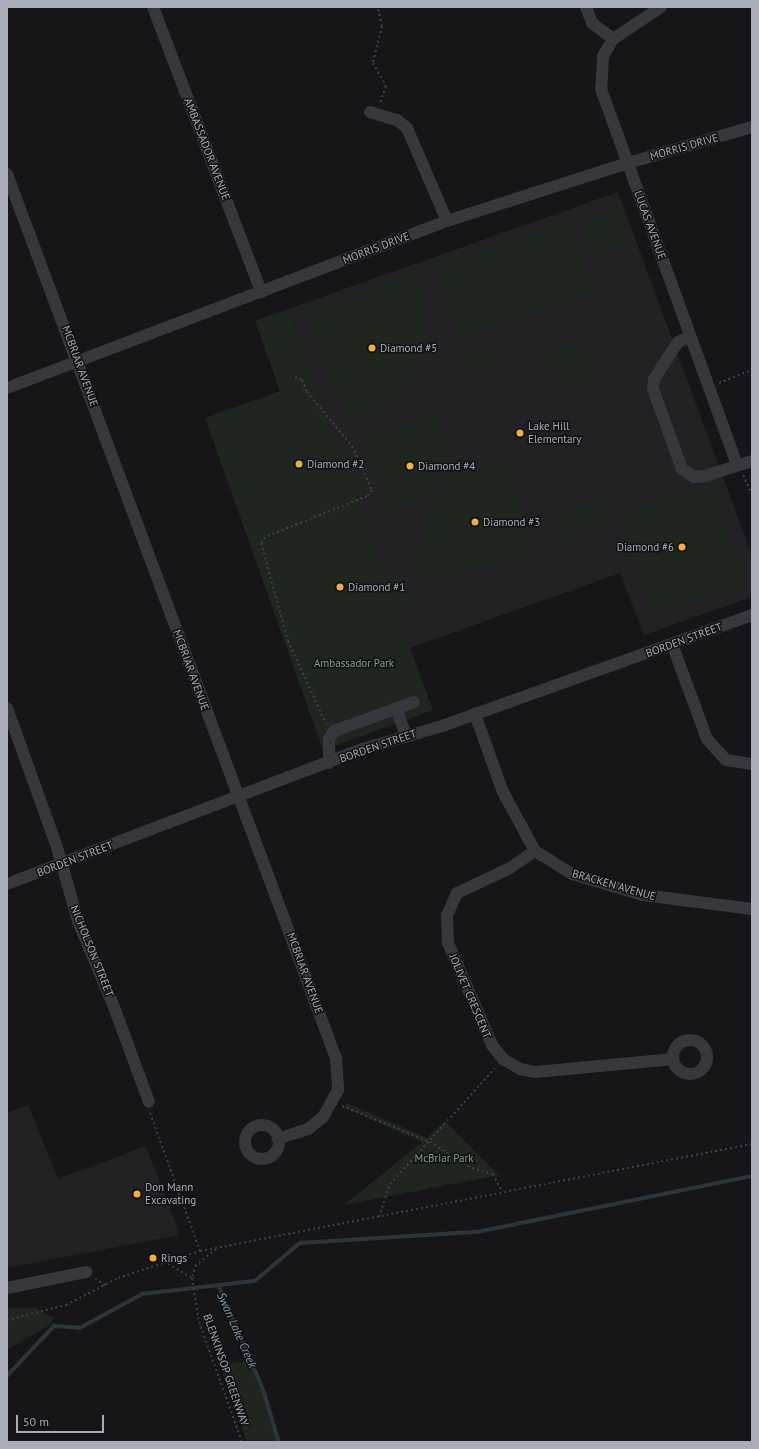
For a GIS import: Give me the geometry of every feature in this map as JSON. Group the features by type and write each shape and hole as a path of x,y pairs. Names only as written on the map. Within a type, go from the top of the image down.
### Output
{"street":[{"name":"AMBASSADOR AVENUE","path":"153,7 261,292"},
{"path":"586,7 592,23 613,39"},
{"name":"LUCAS AVENUE","path":"661,7 613,39 603,56 602,89 690,337 738,465"},
{"path":"374,113 397,120 407,128 447,221"},
{"name":"MORRIS DRIVE","path":"7,388 79,362 447,221 628,163 752,127"},
{"name":"MCBRIAR AVENUE","path":"7,174 79,362 336,1058 339,1076 334,1102 323,1117 308,1129 278,1139"},
{"path":"690,337 678,342 654,379 653,389 682,469 694,477 752,461"},
{"name":"BORDEN STREET","path":"7,884 240,798 329,763 475,714 752,615"},
{"path":"672,644 706,739 726,760 752,763"},
{"path":"329,763 329,738 334,731 414,702"},
{"name":"NICHOLSON STREET","path":"7,708 62,864 78,921 114,1007 149,1102"},
{"path":"396,708 406,736"},
{"path":"475,714 504,792 535,851"},
{"name":"BRACKEN AVENUE","path":"535,851 572,874 643,895 752,909"},
{"name":"JOLIVET CRESCENT","path":"535,851 508,869 457,894 447,915 448,943 484,1032 503,1058 520,1069 536,1072 673,1059"},
{"path":"7,1288 86,1272"}],"path":[{"path":"374,7 381,16 382,26 373,63 386,86 374,113"},
{"path":"709,387 752,370"},
{"path":"295,377 302,380 307,392 352,446 372,490 367,496 264,537 261,543 288,641 316,706 325,723 334,731"},
{"path":"738,465 752,494"},
{"path":"379,1217 390,1184 430,1142 503,1058"},
{"path":"149,1102 200,1251"},
{"path":"334,1102 430,1142 472,1168 493,1174 502,1192"},
{"path":"7,1320 66,1305 118,1278 168,1264 200,1251 752,1144"},
{"path":"168,1264 192,1278 196,1266 217,1248"},
{"name":"BLENKINSOP GREENWAY","path":"192,1278 199,1322 242,1442"}],"shaded area":[{"name":"Lake Hill Elementary","path":"618,192 752,556 752,597 644,635 620,573 410,648 288,309"},
{"path":"28,1105 58,1179 146,1146 180,1235 7,1268 7,1113"}],"green space":[{"path":"611,207 620,212 627,242 592,255 587,253 580,222 600,217"},
{"path":"568,222 592,294 460,338 436,266"},
{"name":"Diamond #5","path":"416,272 428,318 419,365 390,403 348,424 308,320 312,312"},
{"name":"Ambassador Park","path":"288,309 333,434 350,450 365,478 368,489 355,494 376,551 414,610 399,618 433,710 323,750 205,418 280,391 255,321"},
{"path":"490,344 495,369 486,373 465,368 465,351"},
{"path":"565,346 575,346 586,354 592,378 585,384 564,388 555,364 543,363 548,353"},
{"name":"Diamond #4","path":"437,412 448,446 449,471 443,484 425,499 390,512 363,447 368,436"},
{"name":"Diamond #3","path":"504,454 523,512 530,552 523,561 419,579 422,529 438,495 464,468"},
{"name":"Diamond #6","path":"711,482 745,580 742,585 653,616 619,514"},
{"path":"603,498 611,523 565,539 557,514"},
{"name":"McBriar Park","path":"347,1103 427,1138 445,1121 499,1175 344,1205 422,1142 344,1107"},
{"path":"7,1308 34,1308 55,1318 48,1326 7,1350"},
{"path":"255,1361 266,1404 279,1442 247,1442 221,1368 227,1363"}],"waterway":[{"path":"7,1376 54,1326 80,1328 142,1294 255,1281 300,1243 477,1232 752,1176"},
{"name":"Swan Lake Creek","path":"220,1288 264,1391 279,1442"}],"place":[{"name":"Diamond #5","path":"372,348"},
{"name":"Lake Hill Elementary","path":"520,433"},
{"name":"Diamond #2","path":"299,464"},
{"name":"Diamond #4","path":"410,466"},
{"name":"Diamond #3","path":"475,522"},
{"name":"Diamond #6","path":"682,547"},
{"name":"Diamond #1","path":"340,587"},
{"name":"Don Mann Excavating","path":"137,1194"},
{"name":"Rings","path":"153,1258"}]}
